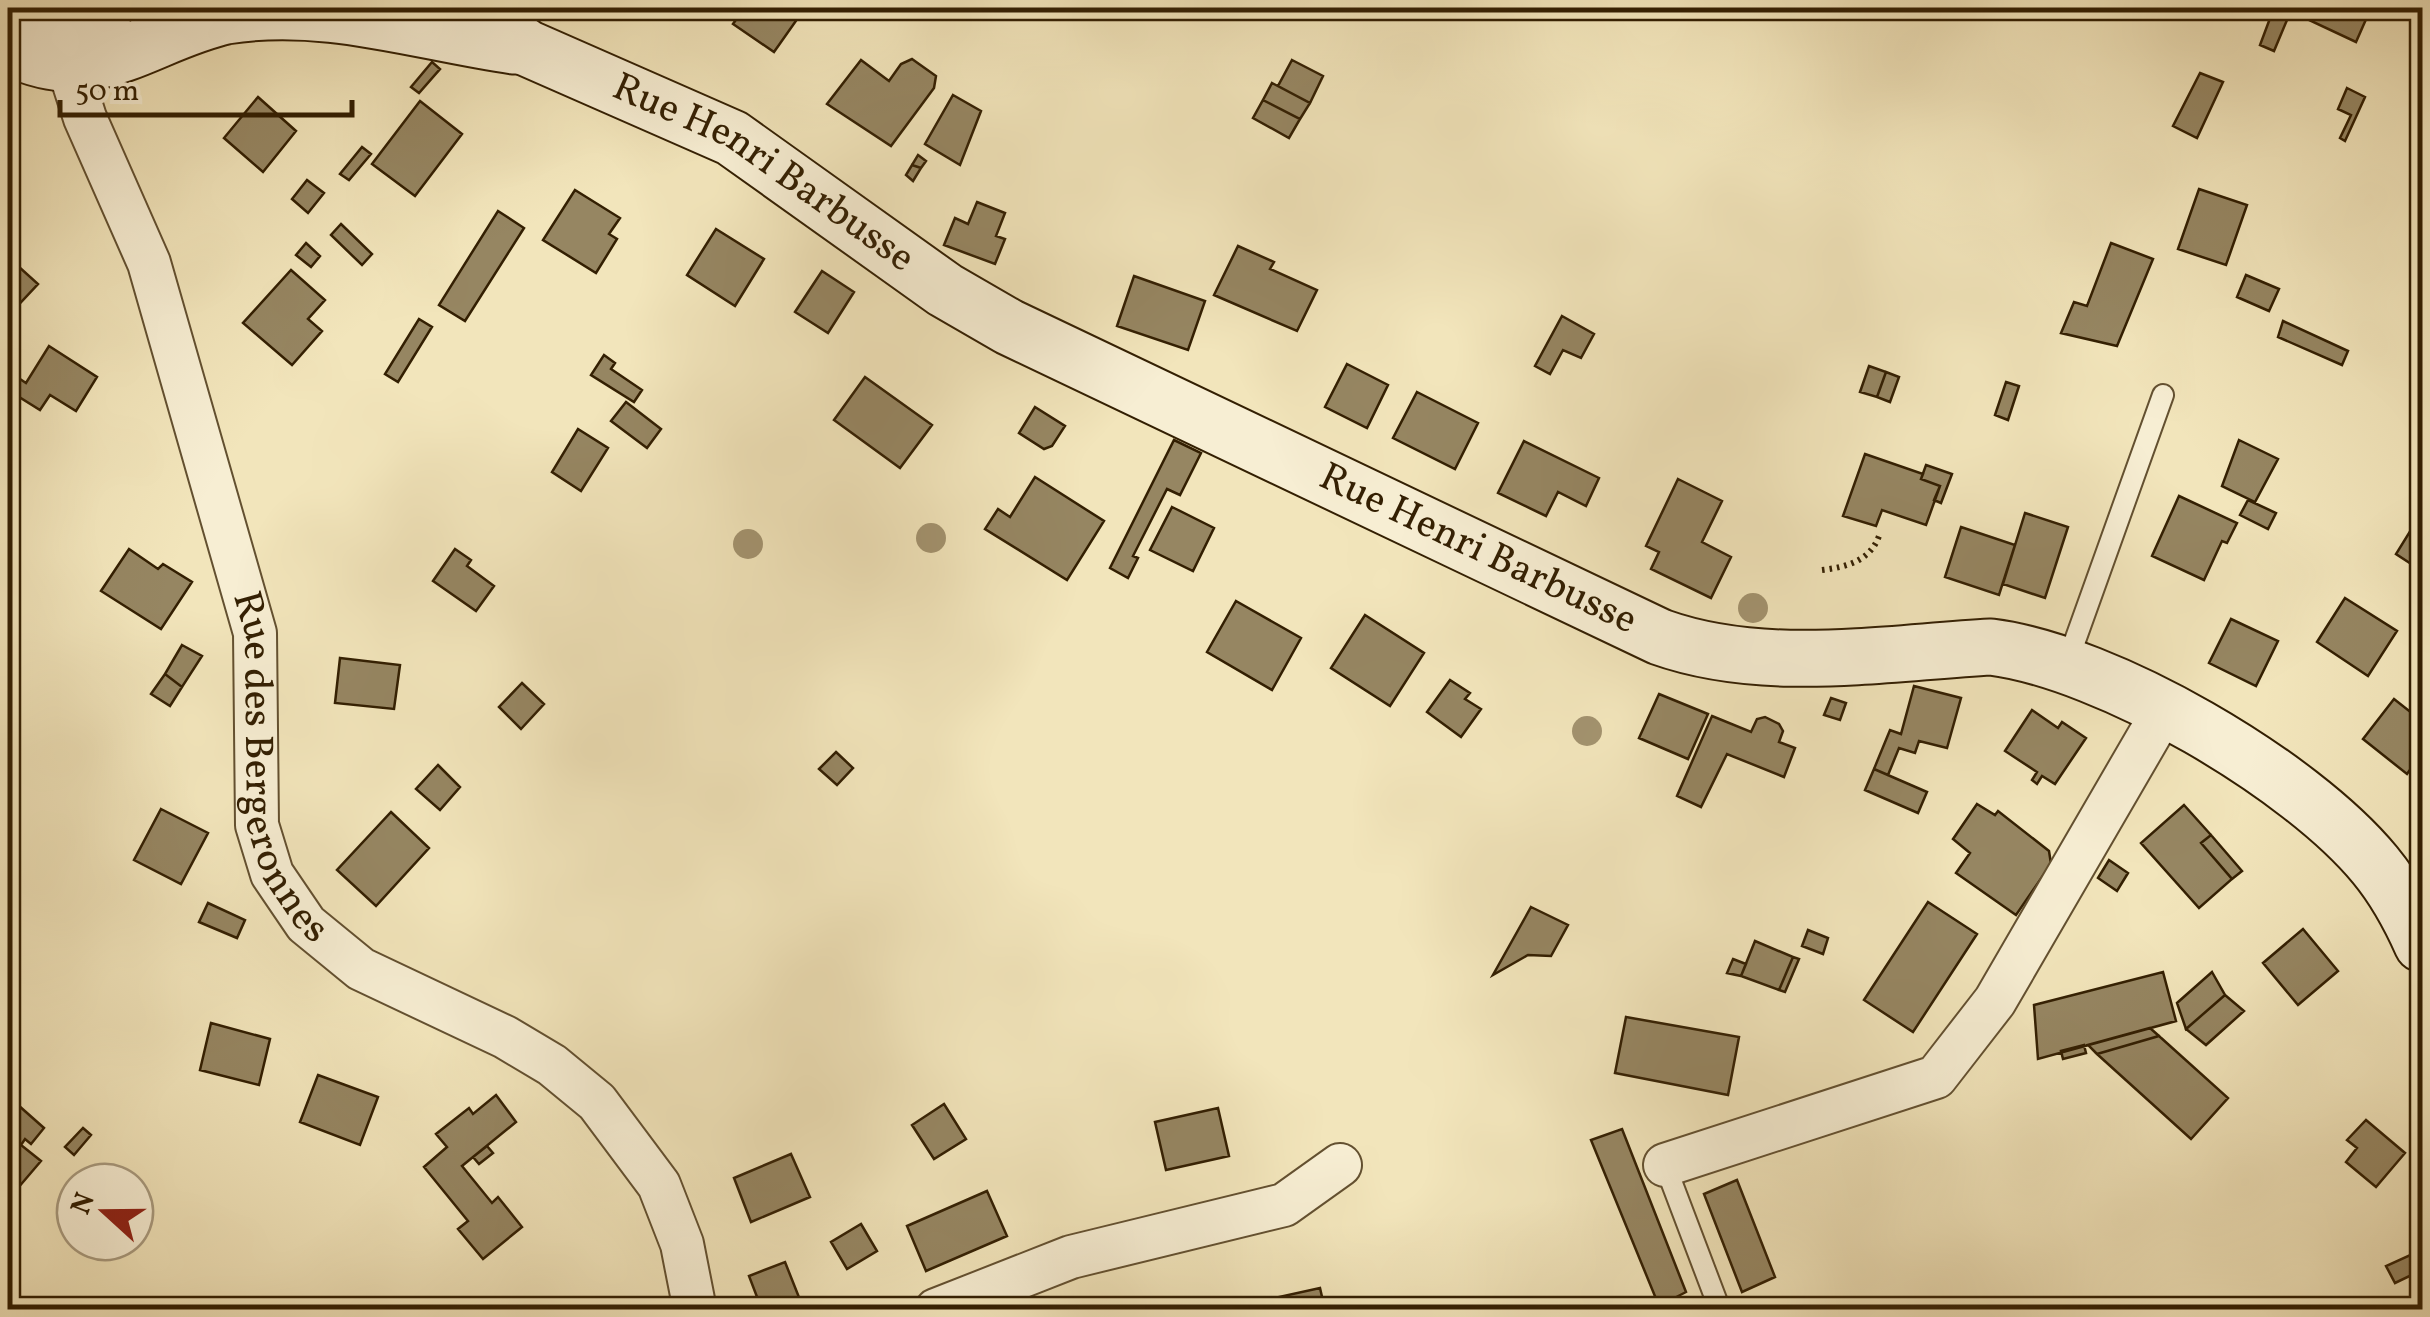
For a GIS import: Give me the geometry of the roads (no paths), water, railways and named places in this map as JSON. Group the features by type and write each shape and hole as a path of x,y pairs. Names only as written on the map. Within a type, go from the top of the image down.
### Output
{"street":[{"path":"8,45 68,28 106,8"},
{"path":"470,8 527,48"},
{"path":"8,45 35,60 94,64 225,16 267,9 347,12 527,48"},
{"name":"Rue Henri Barbusse","path":"527,48 732,138 946,290 1009,327 1660,636 1695,649 1745,658 1991,647 2067,663 2164,710 2276,778 2323,813 2376,866 2422,944"},
{"name":"Rue des Bergeronnes","path":"68,65 86,118 149,263 255,633 257,825 272,874 306,924 361,968 505,1037 552,1065 597,1102 660,1185 682,1244 695,1310"},
{"path":"1665,1164 1936,1077 1994,1001 2164,710"},
{"path":"936,1310 1070,1258 1284,1205 1340,1165"}],"lane":[{"path":"2067,663 2163,395"},
{"path":"1665,1164 1720,1310"}]}
